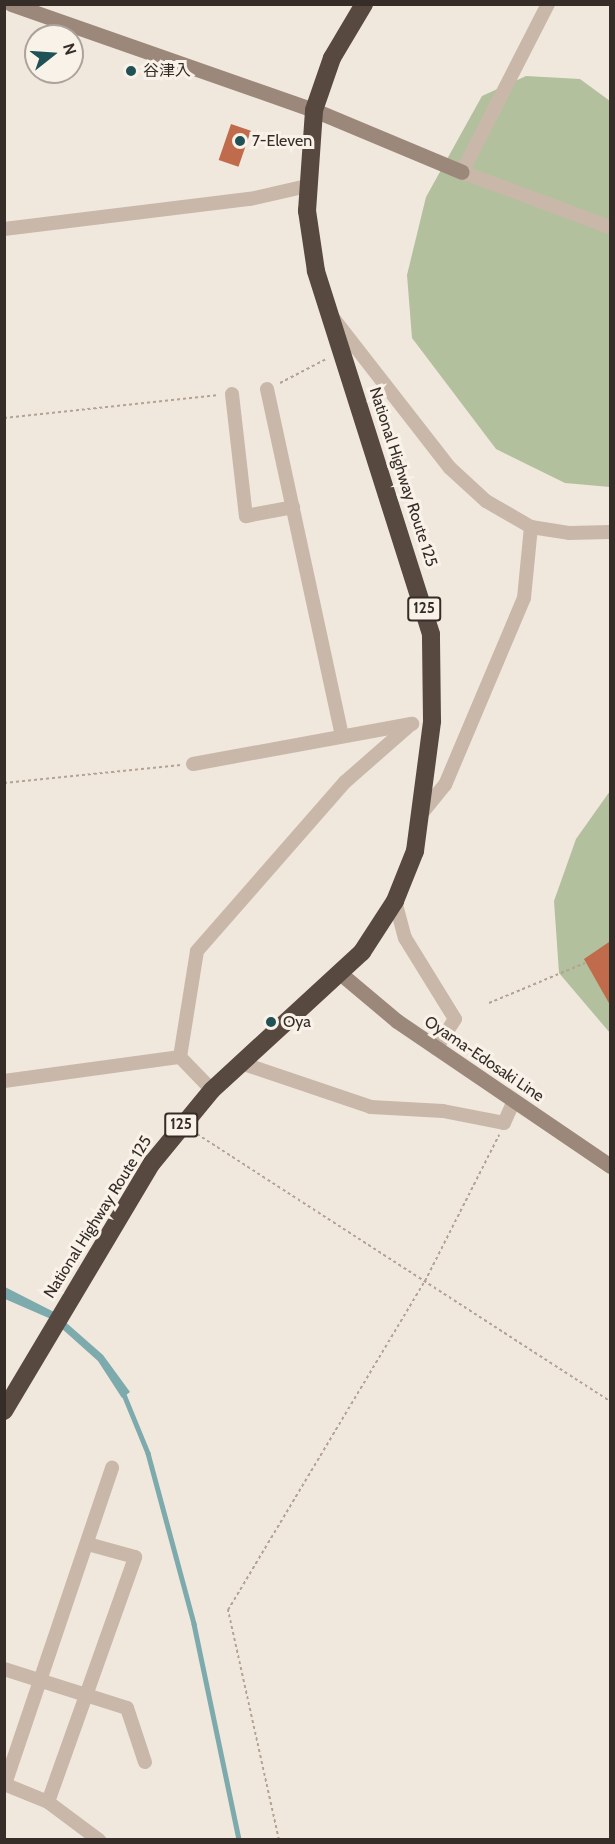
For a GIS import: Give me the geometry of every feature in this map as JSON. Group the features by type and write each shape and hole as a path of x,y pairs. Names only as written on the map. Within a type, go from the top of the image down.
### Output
{"highway":[{"name":"National Highway Route 125","path":"4,1411 43,1341 133,1192 182,1124 212,1090 341,974 395,901 415,850 422,813 432,721 431,634 328,313 310,236 307,186 314,110 332,58 364,4"}],"street":[{"path":"11,4 314,110 462,172 610,227"},
{"path":"462,172 548,4"},
{"path":"4,229 250,199 307,186"},
{"path":"328,313 450,468 486,501 531,527 569,533 610,532"},
{"path":"267,389 342,735"},
{"path":"232,394 246,516 292,507"},
{"path":"422,813 445,785 524,598 531,527"},
{"path":"193,764 342,735 432,721"},
{"path":"180,1057 197,951 345,783 411,724"},
{"path":"395,901 410,947 455,1019 436,1048"},
{"name":"Oyama-Edosaki Line","path":"341,974 436,1048 610,1167"},
{"path":"4,1081 180,1057"},
{"path":"180,1057 212,1090"},
{"path":"241,1063 371,1107 443,1111 504,1123 514,1101"},
{"path":"99,1839 48,1802 5,1784 43,1681 112,1468"},
{"path":"48,1802 135,1557 88,1544"},
{"path":"4,1669 127,1708 145,1761"}],"path":[{"path":"267,389 342,351"},
{"path":"4,418 232,394"},
{"path":"4,783 193,764"},
{"path":"489,1003 585,963"},
{"path":"279,1839 228,1610 425,1281 487,1164 504,1123"},
{"path":"182,1124 610,1401"}],"green space":[{"path":"526,76 580,79 610,101 610,487 565,483 496,449 412,338 407,275 426,197 482,96"},
{"path":"610,791 610,1033 559,973 554,901 576,839"}],"water":[{"path":"5,1287 54,1312 103,1355 130,1392 122,1398 98,1361 51,1319 5,1299"}],"building":[{"path":"231,124 251,131 238,167 219,160"},
{"path":"609,942 610,945 610,1005 584,959"}],"waterway":[{"path":"123,1392 148,1453 194,1624 239,1840"}],"place":[{"name":"谷津入","path":"131,71"},
{"name":"7-Eleven","path":"240,141"},
{"name":"Oya","path":"271,1022"}]}
